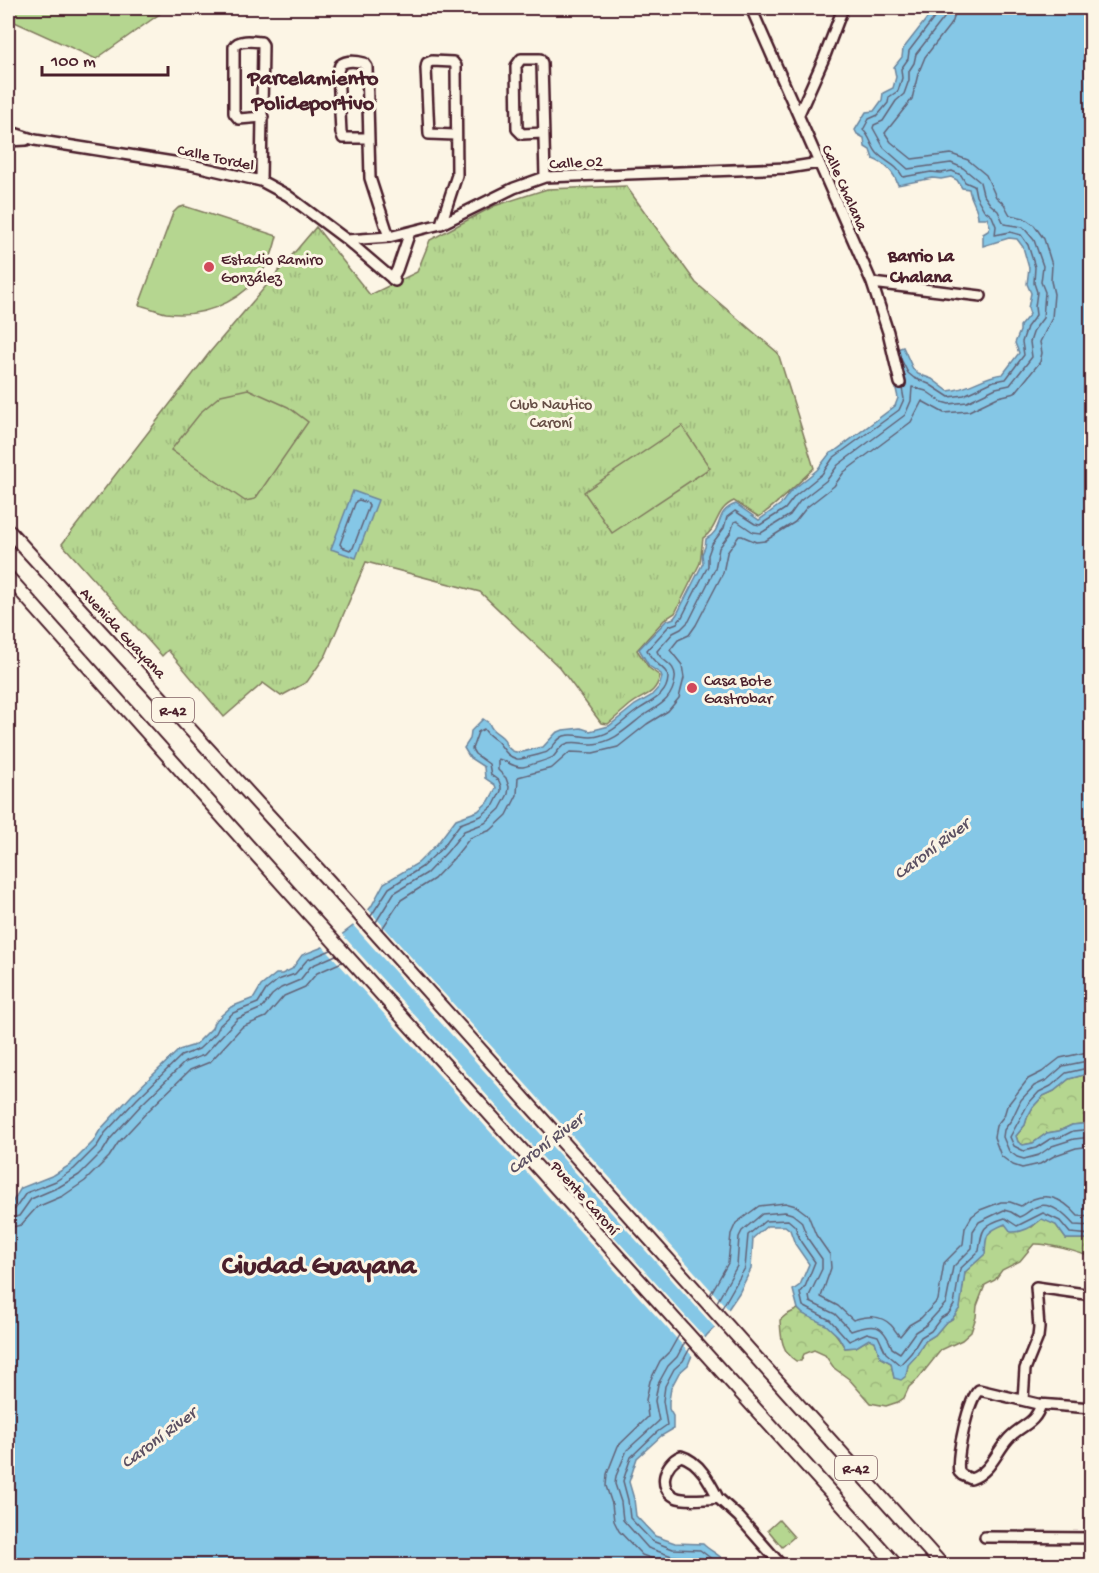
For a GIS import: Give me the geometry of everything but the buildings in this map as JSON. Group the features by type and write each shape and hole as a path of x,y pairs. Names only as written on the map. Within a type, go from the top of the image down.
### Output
{"main road":[{"name":"Avenida Guayana","path":"8,530 337,890"},
{"name":"Puente Caroní","path":"8,577 897,1566"},
{"name":"Puente Caroní","path":"337,890 943,1566"}],"street":[{"name":"Calle Chalana","path":"751,8 872,283 888,332 900,383"},
{"path":"799,114 843,8"},
{"path":"261,181 263,117 263,45 261,42 240,42 234,47 234,113 239,119 263,117"},
{"path":"543,133 522,134 518,129 516,66 521,59 535,58 540,59 542,63 545,177"},
{"path":"368,138 347,139 343,138 341,133 338,71 344,62 358,61 367,67 370,178 389,237"},
{"path":"441,224 457,175 456,66 453,62 432,61 427,63 426,68 429,134 455,135"},
{"name":"Calle Tordel","path":"8,131 35,140 192,165 261,181 287,195 347,240 394,280 410,232"},
{"name":"Calle Tordel","path":"8,141 35,140"},
{"name":"Calle 02","path":"347,240 389,237 441,224 514,188 545,177 788,168 819,164"},
{"path":"872,283 981,296"},
{"path":"1023,1400 1025,1369 1038,1337 1036,1287 1092,1295"},
{"path":"1041,1404 1033,1420 1008,1438 994,1461 982,1473 971,1479 959,1472 961,1443 973,1397 979,1390 983,1389 1041,1404 1092,1408"},
{"path":"718,1498 681,1499 674,1496 664,1480 668,1465 681,1456 687,1458 702,1471 718,1498 739,1517 782,1566"},
{"path":"985,1538 1092,1538"}],"green space":[{"path":"8,8 168,8 96,59 8,19"},
{"name":"Club Nautico Caroní","path":"626,186 696,283 778,353 814,468 759,517 734,501 723,509 712,529 703,538 700,563 675,613 664,620 637,650 649,668 660,676 658,683 652,691 630,705 608,724 601,723 560,668 480,592 366,562 326,655 307,682 281,696 263,683 224,717 168,650 162,656 62,544 210,352 316,227 370,295 417,272 430,240 494,206 547,189"},
{"name":"Estadio Ramiro González","path":"184,206 277,236 271,256 252,284 240,294 213,309 182,314 166,313 139,305 173,213"},
{"path":"248,389 288,407 308,422 255,499 245,501 171,450 202,411 221,395"},
{"path":"682,426 710,468 612,533 584,492"},
{"path":"1091,1073 1091,1123 1072,1125 1047,1133 1033,1143 1023,1145 1018,1142 1016,1136 1025,1125 1033,1107 1043,1096 1054,1091 1069,1079"},
{"path":"1042,1218 1056,1225 1066,1239 1091,1241 1091,1258 1063,1248 1034,1244 1020,1261 1002,1270 995,1280 985,1285 971,1332 962,1340 941,1350 909,1387 904,1398 898,1402 886,1406 870,1403 849,1379 834,1368 825,1355 814,1350 804,1354 801,1361 796,1361 787,1353 780,1320 798,1309 827,1325 845,1348 856,1347 869,1339 875,1341 880,1357 891,1363 894,1378 906,1376 908,1364 925,1341 952,1319 960,1308 965,1272 985,1254 985,1239 990,1230 1008,1224 1032,1227"},
{"path":"779,1520 794,1537 782,1547 768,1530"}],"water":[{"name":"Caroní River","path":"935,8 1091,8 1091,1073 1069,1079 1054,1091 1043,1096 1033,1107 1025,1125 1016,1136 1018,1142 1023,1145 1033,1143 1047,1133 1072,1125 1091,1123 1091,1241 1066,1239 1056,1225 1042,1219 1020,1231 1011,1232 1005,1224 991,1231 987,1237 985,1254 965,1272 960,1308 952,1319 925,1341 908,1365 906,1376 901,1380 894,1378 891,1363 880,1357 875,1341 869,1339 856,1347 845,1348 838,1336 826,1325 803,1314 798,1309 793,1290 800,1285 809,1264 795,1244 790,1230 785,1226 767,1226 753,1238 751,1269 739,1293 718,1324 693,1353 688,1365 679,1373 671,1388 669,1409 673,1416 673,1429 661,1436 637,1458 629,1482 636,1516 655,1536 675,1543 703,1544 728,1565 8,1566 8,1209 21,1188 54,1175 70,1165 93,1142 100,1130 132,1095 179,1050 195,1045 212,1028 214,1022 231,1007 254,998 261,986 276,974 292,969 302,955 328,945 357,923 371,907 384,883 418,863 437,844 456,819 478,811 489,801 496,788 495,785 485,778 484,767 470,758 464,748 470,739 471,731 483,719 504,739 511,750 524,752 543,747 556,733 563,730 581,728 590,731 609,726 635,705 651,696 659,687 662,677 649,666 639,649 666,621 677,614 703,563 702,554 706,539 712,535 724,511 736,504 759,520 781,504 790,492 817,470 830,453 895,406 898,398 888,352 903,347 913,369 918,374 932,379 948,391 1003,374 1019,353 1015,343 1020,326 1030,314 1028,308 1031,293 1027,284 1029,268 1023,247 1017,239 1009,238 983,246 983,234 990,226 987,218 978,218 969,189 962,188 957,180 951,177 898,185 889,169 873,159 870,150 865,147 864,138 855,130 866,112 874,111 882,100 883,93 893,88 896,77 894,67 902,57 903,49"},
{"path":"353,491 378,500 356,558 331,549"}],"pier":[{"path":"366,907 730,1311 717,1330 351,923"},
{"path":"340,932 707,1340 694,1358 321,944"}],"place":[{"name":"Estadio Ramiro González","path":"209,267"},
{"name":"Casa Bote Gastrobar","path":"692,688"}],"district":[{"name":"Parcelamiento Polideportivo","path":"313,88"},
{"name":"Barrio La Chalana","path":"921,265"},
{"name":"Ciudad Guayana","path":"319,1263"}]}
